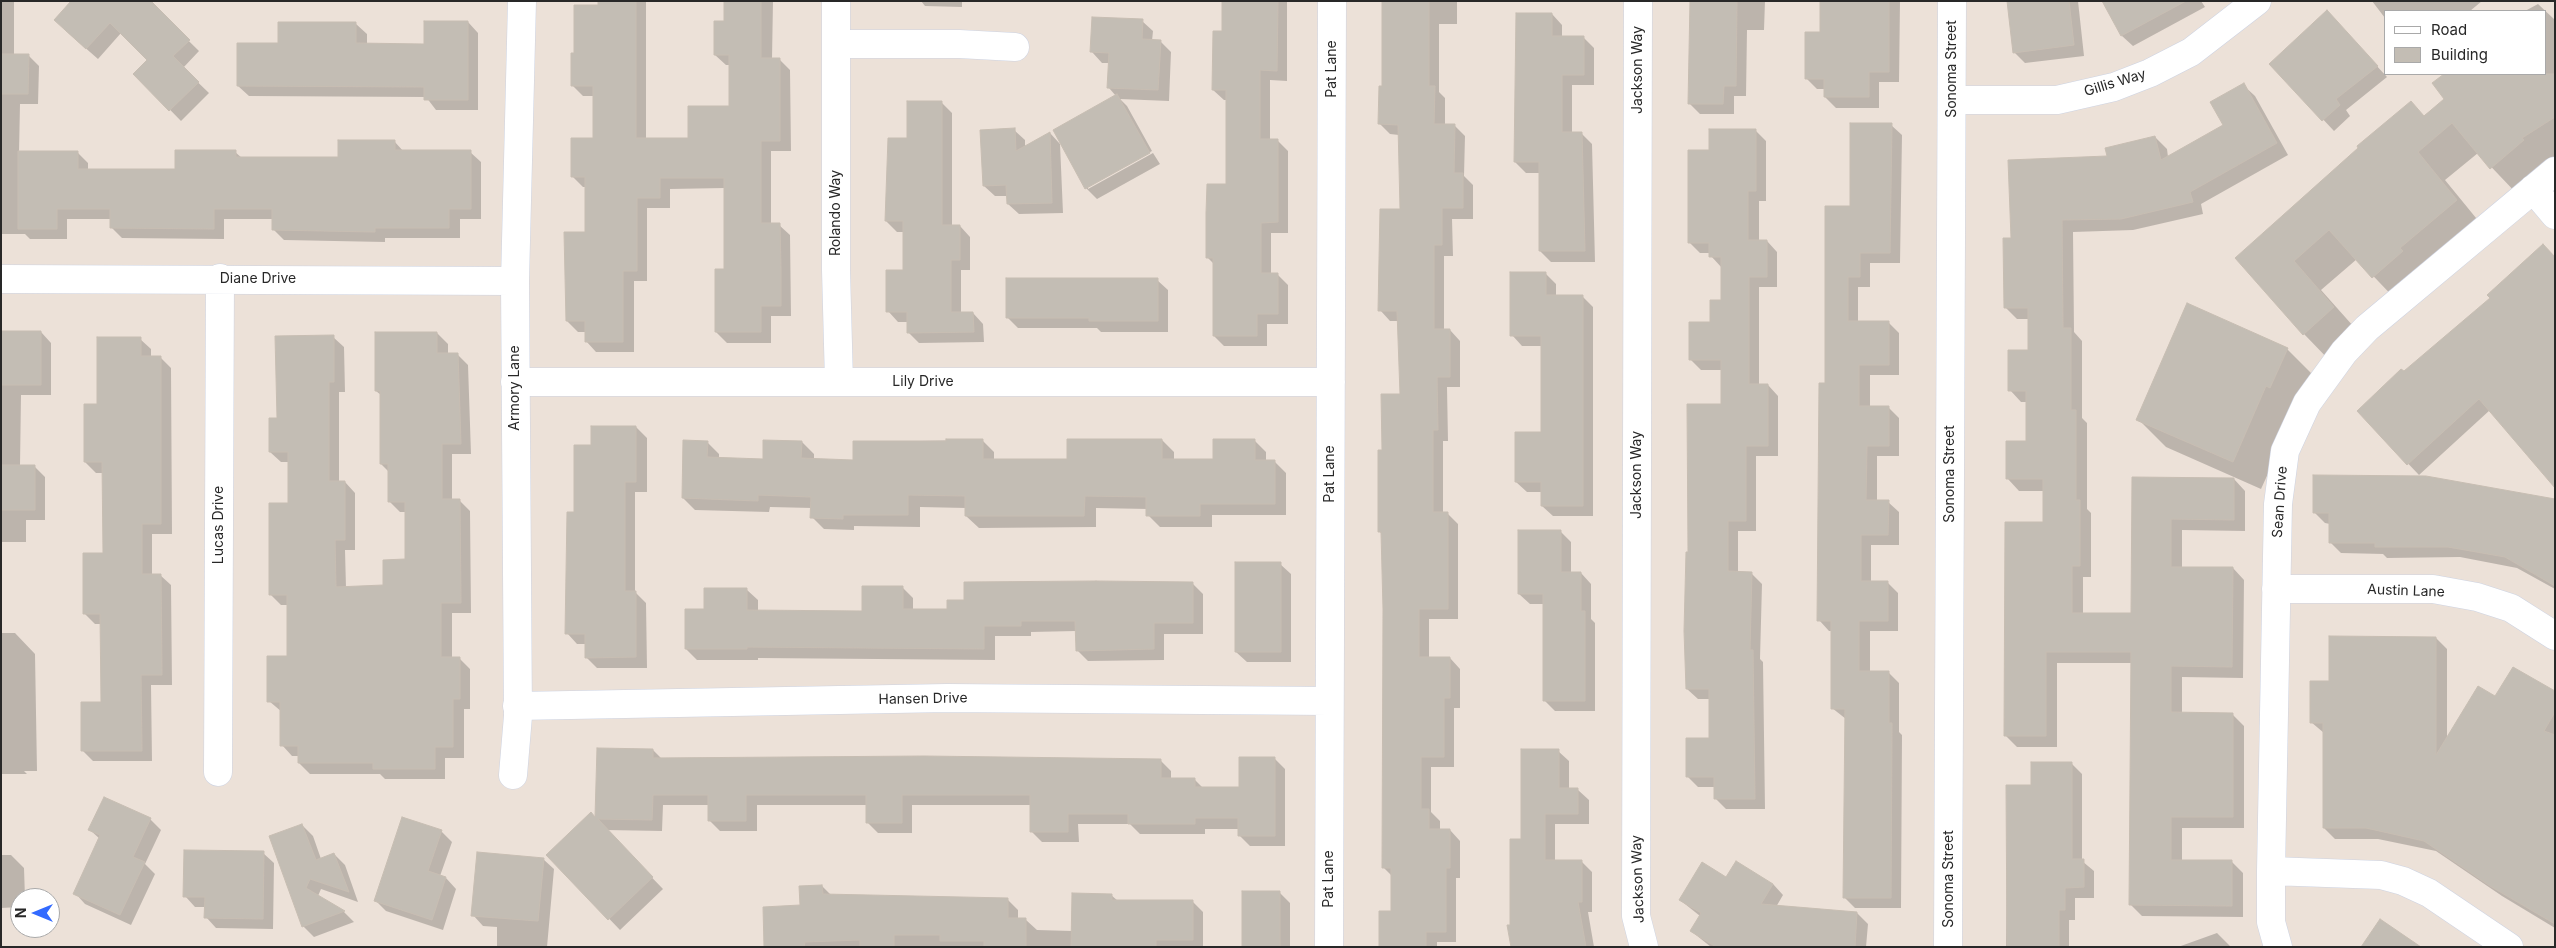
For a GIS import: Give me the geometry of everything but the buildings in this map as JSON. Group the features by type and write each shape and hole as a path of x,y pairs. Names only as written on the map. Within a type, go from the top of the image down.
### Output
{"street":[{"name":"Armory Lane","path":"513,775 518,716 515,281 522,1"},
{"name":"Rolando Way","path":"836,1 836,270 840,382"},
{"name":"Pat Lane","path":"1329,947 1332,1"},
{"name":"Jackson Way","path":"1638,1 1636,916 1644,947"},
{"name":"Sonoma Street","path":"1948,947 1952,1"},
{"name":"Gillis Way","path":"1952,100 2058,100 2114,87 2150,73 2191,52 2257,1"},
{"path":"836,44 959,44 1015,47"},
{"name":"Sean Drive","path":"2278,947 2271,922 2271,871 2278,504 2285,450 2307,403 2344,352 2366,328 2555,171"},
{"path":"2533,189 2555,215"},
{"name":"Diane Drive","path":"1,279 102,278 134,281 220,278 515,281"},
{"name":"Lucas Drive","path":"218,772 220,278"},
{"name":"Lily Drive","path":"515,382 1331,382"},
{"name":"Austin Lane","path":"2276,589 2433,589 2478,597 2512,608 2555,636"},
{"name":"Hansen Drive","path":"517,706 947,698 1329,701"},
{"path":"2271,871 2381,875 2403,881 2429,893 2509,947"}]}
